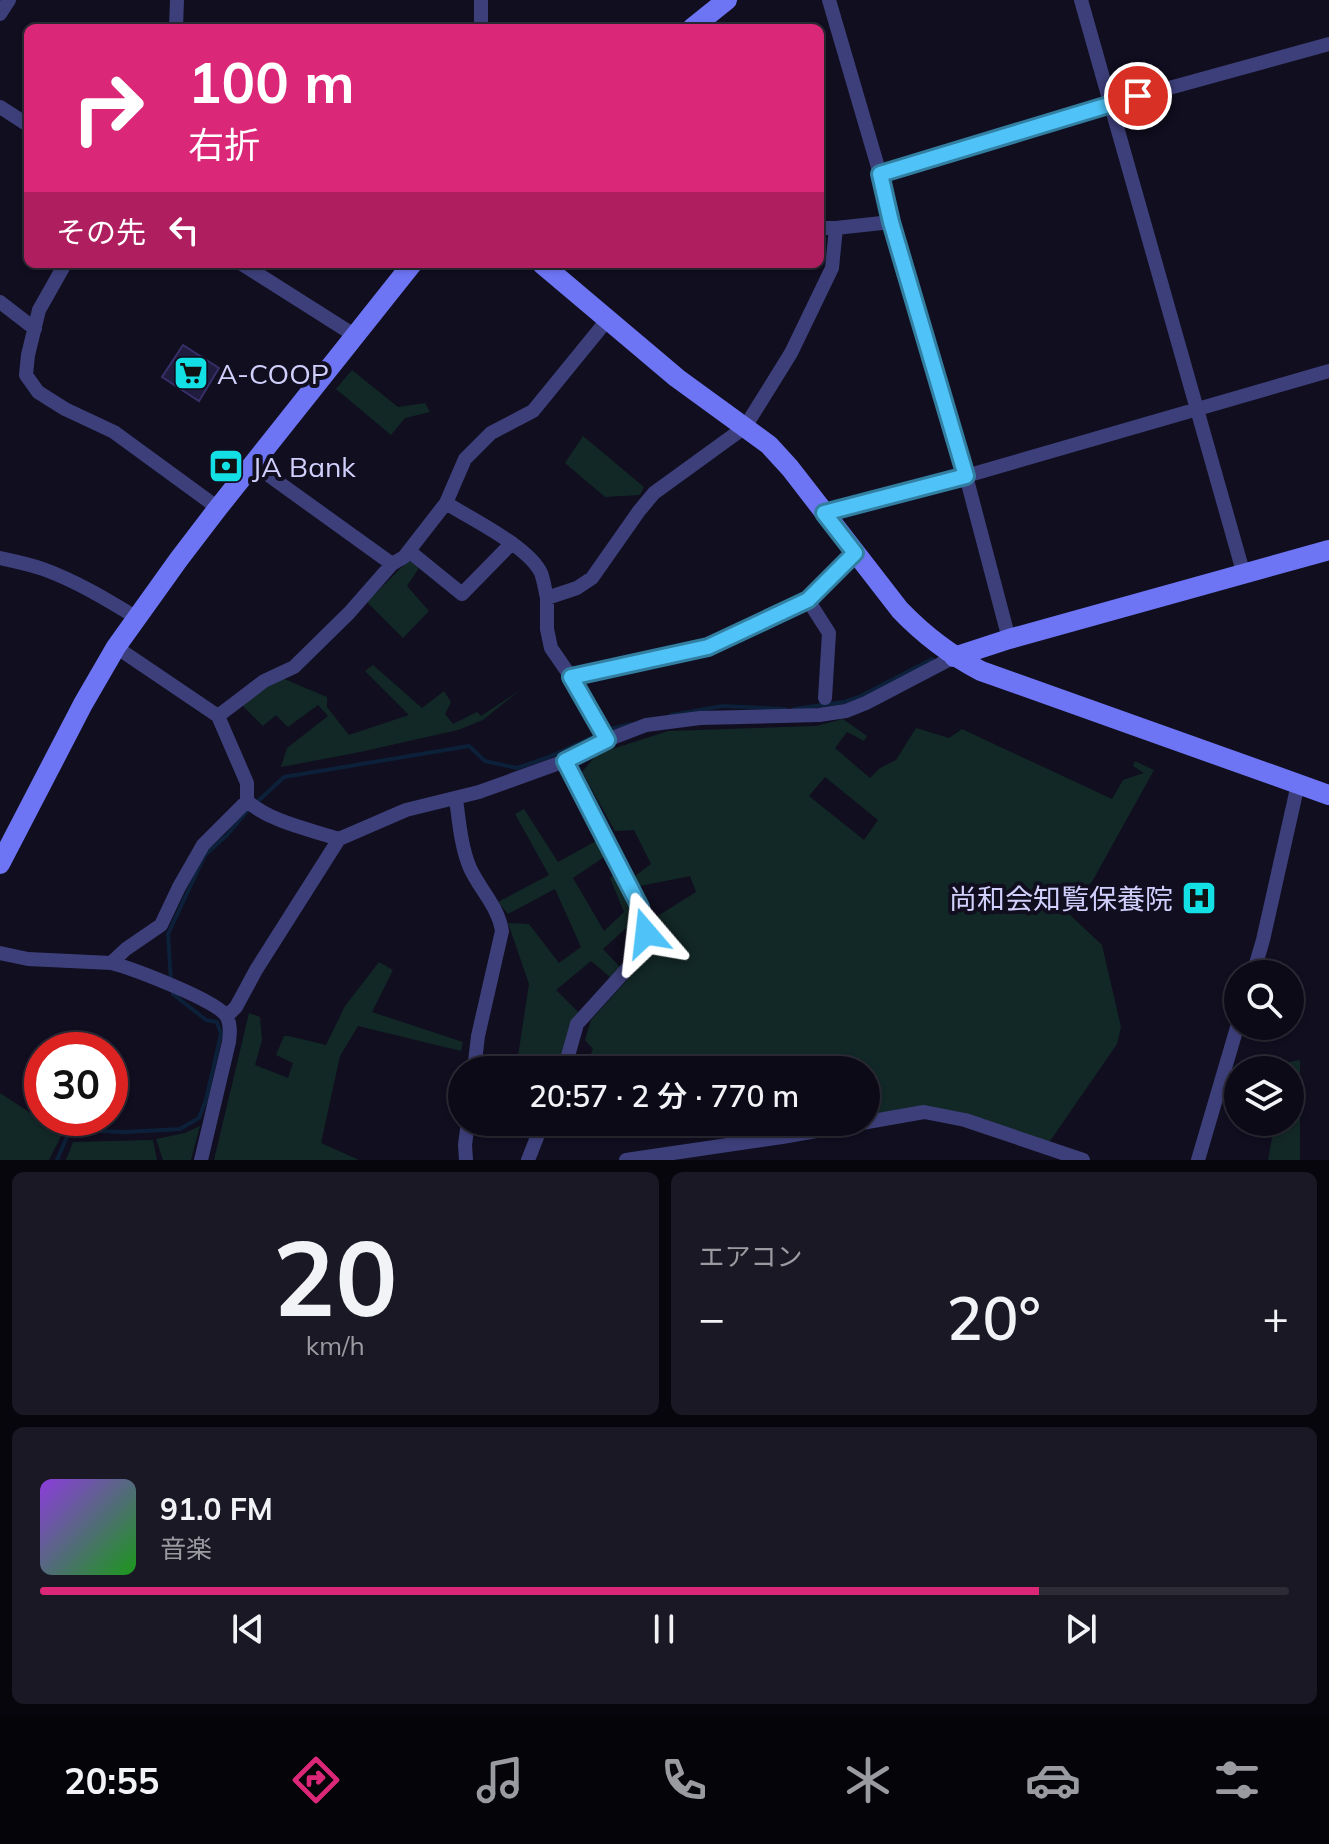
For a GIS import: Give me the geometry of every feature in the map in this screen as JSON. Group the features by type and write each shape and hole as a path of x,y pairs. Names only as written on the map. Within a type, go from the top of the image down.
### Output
{"street":[{"path":"0,14 9,0"},
{"path":"176,24 177,0"},
{"path":"481,0 481,24"},
{"path":"697,24 727,0"},
{"path":"829,0 966,476 1009,639"},
{"path":"1081,0 1244,575"},
{"path":"880,174 1111,104 1329,44"},
{"path":"0,107 24,122"},
{"path":"824,228 891,222"},
{"path":"547,598 577,588 592,578 654,493 745,427 791,353 832,268 836,228"},
{"path":"63,268 39,310 26,375 38,392 65,409 114,432 218,508"},
{"path":"248,268 354,335"},
{"path":"0,864 116,647 218,508 409,268"},
{"path":"547,268 677,378 769,445 900,610 917,628 954,657 981,671 1329,795"},
{"path":"0,302 35,329"},
{"path":"218,716 264,681 294,667 349,613 392,564 404,557 446,503 465,459 491,433 533,411 608,319"},
{"path":"824,513 966,476 1329,371"},
{"path":"253,464 392,564"},
{"path":"446,503 512,543 533,562 541,574 547,598 547,629 551,648 604,734"},
{"path":"409,551 462,594 512,543"},
{"path":"227,1016 236,1007 339,839 406,810 479,792 565,761 604,734 686,720 819,715 846,711 954,657 1329,550"},
{"path":"571,677 708,647 808,600 855,553"},
{"path":"0,558 39,567 60,576 89,589 137,618"},
{"path":"808,600 829,633 825,698"},
{"path":"116,647 218,716 247,783 251,804 269,815 339,839"},
{"path":"565,761 640,907 646,933 644,950 577,1024 568,1056"},
{"path":"1257,960 1298,784"},
{"path":"456,799 470,869 500,918 502,931 476,1056"},
{"path":"111,963 161,925 203,845 251,804"},
{"path":"0,953 28,959 111,963 172,985 219,1008 227,1016 229,1042 201,1160"},
{"path":"1198,1160 1233,1040"},
{"path":"626,1160 924,1112 965,1120 1083,1160"},
{"path":"466,1136 466,1160"},
{"path":"528,1160 537,1136"}],"green space":[{"path":"352,370 398,407 425,403 430,412 405,418 391,435 336,389"},
{"path":"583,436 644,487 640,495 605,497 565,463"},
{"path":"410,559 419,568 407,586 429,611 403,638 367,602"},
{"path":"373,665 422,708 444,691 451,702 445,714 453,724 477,712 481,716 520,690 483,720 458,730 281,767 287,748 328,716 318,705 288,727 276,715 263,726 241,704 282,678 327,697 327,707 349,735 409,715 365,671"},
{"path":"843,719 867,736 864,741 847,732 835,748 870,778 880,768 896,760 916,728 949,738 962,729 1112,799 1123,780 1144,773 1133,766 1135,761 1154,770 1093,880 1068,913 1102,945 1121,1027 1117,1044 1048,1144 943,1110 880,1114 880,1056 590,1056 593,1049 585,1040 591,1020 648,954 653,919 696,892 690,876 640,886 635,876 651,864 634,830 615,831 582,772 597,754 668,731 816,726","holes":["825,777 878,820 864,840 809,796"]},
{"path":"524,809 558,862 596,841 604,857 573,878 604,931 624,912 610,878 616,873 633,906 633,922 603,949 620,967 610,977 591,961 556,990 578,1012 563,1056 518,1056 529,984 508,923 529,924 559,963 581,947 555,889 508,914 498,902 549,875 515,814"},
{"path":"379,962 393,970 372,1012 463,1042 461,1051 358,1026 340,1056 321,1143 359,1160 214,1160 249,1013 260,1017 262,1040 255,1065 288,1078 293,1063 276,1055 284,1036 326,1045 345,1006"},
{"path":"0,1093 24,1109 24,1136 61,1136 49,1160 0,1160"},
{"path":"200,1126 191,1160 163,1160 156,1139 185,1133"},
{"path":"1272,1136 1300,1136 1300,1160 1268,1160"},
{"path":"153,1140 157,1160 66,1160 73,1142"}],"building":[{"name":"A-COOP","path":"183,345 219,368 199,401 162,377"}],"waterway":[{"path":"794,709 859,697 932,659"},
{"path":"671,715 723,706 785,709"},
{"path":"256,803 284,777 469,746 485,761 517,768 610,729 631,724"},
{"path":"171,982 168,934 205,855 249,809"},
{"path":"57,1160 70,1130 126,1132 180,1129 199,1118 221,1034 217,1022 206,1020 173,991"}],"place":[{"name":"A-COOP","path":"191,373"},
{"name":"JA Bank","path":"226,466"},
{"name":"尚和会知覧保養院","path":"1199,898"}],"route":[{"path":"646,933 640,907 565,761 607,740 571,677 708,647 808,600 855,553 824,513 966,476 891,222 880,174 1138,96"}]}
